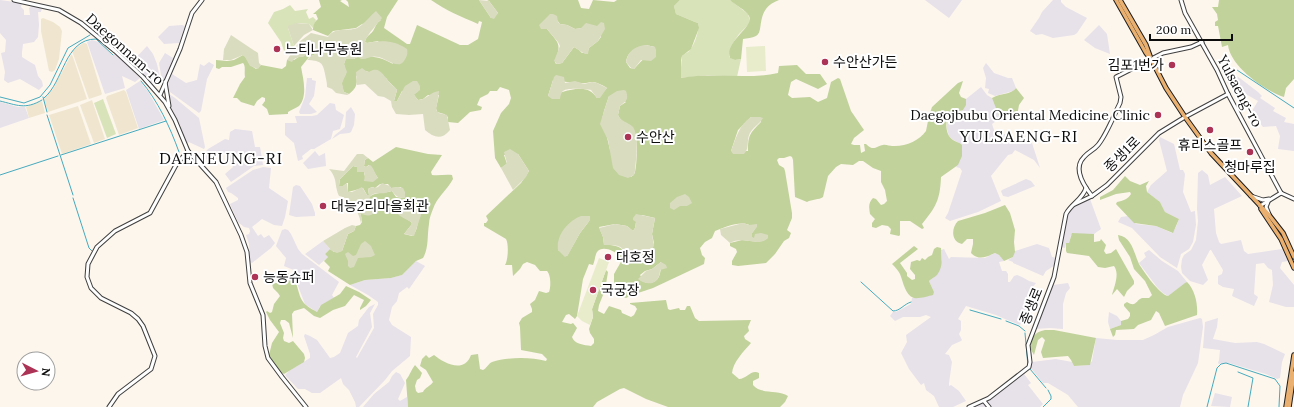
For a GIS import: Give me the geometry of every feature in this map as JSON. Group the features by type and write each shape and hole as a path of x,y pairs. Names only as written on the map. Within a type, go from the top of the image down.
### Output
{"main road":[{"path":"1116,0 1146,53 1151,58"},
{"path":"1120,0 1146,45 1166,88 1185,117 1211,153 1269,215 1283,233 1294,257"},
{"path":"1260,206 1266,218 1281,239 1294,268"},
{"path":"1286,407 1294,355"},
{"path":"1291,407 1290,398 1294,373"}],"street":[{"name":"Daegonnam-ro","path":"14,0 59,10 70,15 106,43 160,95 171,112 188,150 216,182 244,241 248,258 250,283 264,320 265,346 268,358 306,407"},
{"path":"160,95 180,48 192,13 202,0"},
{"name":"Yulsaeng-ro","path":"1181,0 1185,13 1202,42 1281,193"},
{"path":"1092,196 1080,177 1080,164 1084,156 1099,144 1120,103 1121,97 1116,76 1151,58 1170,51 1194,46 1202,42"},
{"path":"152,87 158,88 164,84"},
{"path":"164,84 171,112"},
{"name":"종생1로","path":"1073,205 1092,196 1107,185 1155,137 1185,117 1228,94"},
{"path":"109,407 118,394 151,370 154,356 143,326 138,319 131,313 96,294 91,288 88,280 87,267 95,249 101,243 117,230 150,213 176,165 188,150"},
{"name":"종생로","path":"969,407 984,401 1029,367 1029,340 1052,286 1066,214 1083,195 1086,188"},
{"path":"1260,206 1281,193 1294,199"},
{"path":"1250,195 1263,200 1271,199"},
{"path":"1269,215 1266,205 1271,199"},
{"path":"984,401 989,407"}],"shaded area":[{"path":"0,0 22,3 21,7 24,10 24,15 30,15 29,8 32,6 42,8 41,12 38,12 38,37 34,42 23,44 22,52 22,57 35,65 43,86 39,90 20,79 8,83 4,80 5,72 1,53 5,52 6,40 0,33"},
{"path":"925,0 962,0 949,18"},
{"path":"1053,0 1061,0 1066,7 1087,18 1074,35 1053,38 1042,34 1036,35 1030,31 1042,12"},
{"path":"43,18 53,22 60,27 62,31 59,59 55,70 52,72 49,71 41,31 41,19"},
{"path":"1099,25 1107,34 1110,54 1095,48 1084,40"},
{"path":"169,26 185,26 179,43 164,44 158,37"},
{"path":"92,40 99,42 113,56 115,53 140,78 135,82 122,76 125,88 105,94 87,42"},
{"path":"83,43 87,44 102,94 89,99 72,51"},
{"path":"147,46 153,54 157,64 161,83 159,86 154,85 131,63"},
{"path":"165,53 173,58 164,81 161,75 159,63"},
{"path":"71,55 87,99 48,112 44,99 53,89"},
{"path":"209,62 214,65 207,79 201,111 199,113 170,92 167,86 172,74 186,83 197,80 200,64 204,66"},
{"path":"986,63 994,73 1012,78 1016,88 1013,91 995,96 988,93 989,89 985,88 986,78 983,68"},
{"path":"1231,75 1235,75 1258,92 1262,96 1260,98 1275,108 1273,111 1286,118 1284,122 1294,124 1294,151 1278,149 1280,136 1276,126 1263,127 1252,111 1258,101 1228,84 1227,81"},
{"path":"307,78 312,78 312,80 316,81 314,96 309,104 317,112 311,114 300,114 299,112 305,97"},
{"path":"140,81 149,93 164,120 139,129 126,90"},
{"path":"981,87 987,95 992,98 999,114 999,119 992,124 995,133 1005,134 1021,142 1024,139 1032,143 1040,168 1034,160 1015,150 1012,154 1008,155 991,176 1001,201 978,212 950,221 945,218 962,171 960,168 956,167 958,165 959,143 949,136 947,129 947,117 949,114 963,110 966,99"},
{"path":"124,90 138,128 119,135 106,98 107,96"},
{"path":"169,94 199,118 205,147 204,149 189,142 186,145 180,129 181,127 171,107"},
{"path":"92,100 105,139 94,143 80,105"},
{"path":"42,101 45,113 29,118 26,107"},
{"path":"0,102 18,107 25,107 29,118 0,128"},
{"path":"330,103 335,104 336,110 344,115 340,129 333,131 331,139 314,149 311,149 302,156 303,159 298,161 294,143 285,135 285,123 297,123 295,116 317,115"},
{"path":"78,106 91,144 62,154 49,115"},
{"path":"351,107 355,114 354,125 351,132 340,134 332,139 345,127 346,112"},
{"path":"235,129 252,131 255,147 260,147 263,165 254,166 231,182 225,174 233,167 228,154 225,153 201,160 200,158 208,149 225,139 229,140 230,132"},
{"path":"1160,137 1174,144 1180,170 1183,170 1185,174 1183,192 1191,212 1195,211 1196,225 1193,242 1189,249 1181,254 1177,268 1160,257 1132,228 1118,222 1121,217 1128,216 1136,224 1156,226 1172,233 1176,227 1179,219 1165,212 1160,202 1147,192 1151,185 1167,171 1159,140"},
{"path":"315,151 319,156 325,153 326,166 308,169 303,163"},
{"path":"263,167 271,168 269,188 288,201 282,226 274,225 262,219 252,227 258,236 261,234 264,238 269,235 275,243 252,263 250,262 249,244 246,235 249,234 249,228 244,227 238,222 230,204 238,200 238,198 228,192 226,188 253,170"},
{"path":"1202,170 1208,175 1210,185 1225,177 1242,196 1214,209 1216,233 1219,242 1221,244 1241,240 1244,251 1248,254 1282,249 1288,261 1282,262 1280,268 1294,285 1294,307 1286,307 1269,302 1273,285 1272,270 1264,263 1256,264 1254,294 1258,297 1254,306 1232,296 1234,289 1223,287 1218,284 1218,276 1222,274 1223,270 1211,250 1202,265 1208,280 1203,285 1190,281 1182,273 1182,259 1184,255 1191,250 1196,240 1198,221 1198,173"},
{"path":"1026,179 1031,181 1035,186 1008,197 1003,196 1002,190"},
{"path":"296,185 300,186 312,204 315,216 296,217 289,215 293,187"},
{"path":"1090,199 1101,229 1094,234 1071,235 1069,243 1066,243 1065,248 1061,247 1068,212 1074,207"},
{"path":"285,229 291,234 302,254 339,282 332,295 334,298 320,306 317,312 305,304 296,281 296,271 284,266 286,258 276,246 282,230"},
{"path":"323,241 330,249 325,254 328,257 319,265 305,254"},
{"path":"1037,244 1049,248 1052,257 1057,258 1055,265 1046,271 1043,276 1008,260 1013,257 1015,251"},
{"path":"944,249 949,259 951,257 985,258 995,253 1004,261 999,262 1002,271 1006,271 1008,274 1008,282 1010,282 1014,276 1017,275 1036,283 1031,289 1025,303 1026,307 1024,317 1020,325 996,315 966,306 958,319 961,321 961,330 959,334 962,340 952,345 945,354 949,355 952,362 949,386 951,385 959,391 966,401 953,407 939,407 934,396 926,390 924,383 921,385 909,369 901,353 907,342 906,335 931,317 926,315 920,317 903,317 895,321 890,316 893,312 896,312 911,304 912,298 925,297 934,292 929,281 934,277 942,260 941,250"},
{"path":"1149,250 1162,261 1178,271 1187,282 1168,296 1157,287 1139,263 1146,257 1144,253"},
{"path":"416,261 425,266 409,289 407,287 399,293 397,301 392,307 389,320 392,325 411,337 410,356 392,371 359,407 356,407 349,390 343,384 341,378 320,393 312,393 305,389 298,389 285,375 310,358 304,336 305,334 317,340 330,358 334,357 340,353 348,333 358,326 359,320 369,307 375,304 370,313 372,327 356,357 357,358 374,328 373,314 378,302 350,285 365,280 391,278 402,275"},
{"path":"1068,283 1070,288 1066,293 1063,304 1063,329 1035,329 1053,285"},
{"path":"1109,312 1117,316 1121,321 1121,325 1110,329 1108,322"},
{"path":"1200,318 1202,319 1203,327 1198,363 1183,395 1180,407 1078,407 1068,395 1048,383 1043,383 1030,367 1032,362 1056,359 1072,362 1074,366 1089,365 1092,361 1096,338 1143,340 1168,327"},
{"path":"1218,318 1213,339 1235,343 1257,342 1285,354 1282,362 1280,378 1277,379 1266,374 1229,363 1219,364 1220,350 1203,348 1205,322"},
{"path":"396,372 400,374 405,383 398,399 400,401 407,397 408,407 363,407 374,394 389,382"},
{"path":"1024,374 1031,383 1028,385 1043,404 1040,407 974,407 990,399"},
{"path":"1215,393 1232,397 1230,407 1211,406"}],"green space":[{"path":"319,0 342,0 340,1 349,7 346,0 398,0 387,17 384,28 407,44 410,44 417,25 460,45 468,45 478,39 482,22 479,21 478,24 436,4 431,0 479,0 491,18 498,13 487,0 578,0 581,8 589,9 593,0 614,2 617,0 680,0 674,6 676,14 698,23 699,28 691,49 682,56 681,78 693,76 766,75 778,73 779,66 797,65 806,74 820,74 827,84 818,89 796,79 791,82 788,95 792,98 810,97 818,102 827,98 831,82 838,78 840,79 851,111 864,130 854,138 851,144 860,145 861,153 865,151 864,144 871,148 884,145 897,146 907,144 920,138 926,131 932,107 958,83 963,81 959,93 961,97 966,99 966,105 963,110 949,114 946,124 950,138 962,145 962,156 958,165 941,177 940,192 934,208 922,224 924,228 922,229 910,221 900,221 899,236 890,234 891,229 888,226 882,225 876,228 872,227 872,223 875,219 870,214 870,202 873,198 876,199 881,205 887,201 885,190 881,182 881,171 873,168 863,161 859,161 853,165 841,164 828,176 823,197 807,202 795,197 793,160 790,156 779,158 777,160 779,165 784,168 785,171 792,213 792,218 787,230 791,233 789,238 784,241 775,254 766,263 738,266 732,265 732,261 737,252 736,249 730,246 730,243 742,240 760,242 751,237 755,229 751,226 741,223 731,225 715,231 712,238 705,242 700,248 702,255 705,258 704,264 653,288 626,298 618,295 614,284 614,274 622,260 621,257 615,252 607,249 597,252 593,265 589,264 583,279 577,316 575,319 569,314 566,315 562,322 573,323 577,328 572,337 575,341 580,344 591,346 594,343 594,339 589,329 593,317 592,309 606,270 608,272 605,290 598,311 604,314 609,306 621,310 622,313 631,317 637,309 630,303 666,300 668,309 670,310 679,308 680,310 685,310 687,306 690,306 695,318 699,321 751,320 748,327 749,331 744,336 745,339 751,343 742,353 732,373 739,379 742,379 751,373 759,373 759,378 753,381 753,385 756,388 788,396 780,407 668,407 646,399 624,388 597,402 593,407 408,407 406,380 415,365 422,373 415,386 418,393 423,392 433,382 426,370 420,366 422,359 426,355 429,358 434,355 448,364 459,365 468,361 471,355 478,354 480,369 483,370 492,362 512,358 526,358 546,361 547,359 542,354 521,350 519,323 522,318 532,312 530,304 535,300 539,291 546,293 549,292 549,275 547,271 540,271 535,265 527,262 523,264 513,276 512,265 505,265 508,252 506,239 484,226 484,223 488,220 486,216 521,183 529,171 518,154 504,155 507,164 501,168 495,158 493,131 501,113 509,104 511,98 509,90 500,87 497,91 490,91 488,94 480,98 477,105 482,107 481,110 470,112 458,123 448,122 448,117 437,112 436,108 439,95 428,95 423,99 418,100 414,95 402,91 397,101 394,101 397,90 386,78 366,71 356,76 356,86 349,94 344,92 342,83 346,74 344,64 346,58 354,59 357,57 376,57 393,64 378,41 365,42 377,23 381,20 362,24 356,28 333,31 328,36 313,30 314,24 318,19 316,14 313,14 321,7","holes":["557,20 560,24 567,25 575,29 597,26 601,37 589,48 588,51 582,53 574,47 562,63 557,64 555,63 559,48 558,44 545,28","646,45 655,47 634,69 630,68 626,62 627,58 633,50","553,80 583,83 594,82 607,88 597,98 587,90 574,89 548,96","609,96 626,102 620,106 618,115 619,118 632,129 635,134 637,144 636,168 631,177 610,150 606,133 601,124","751,117 760,117 761,122 749,138 748,151 731,151 738,130","642,215 655,218 652,234 654,243 652,248 645,256 636,262 633,262 624,258 623,250 621,248 604,245 599,227 615,224 627,226 633,231 636,222","590,220 580,233 567,256 558,250 558,244","661,262 659,277 654,282 646,283 640,275 645,271 652,269"]},
{"path":"479,0 489,1 498,13 494,19 491,18"},
{"path":"680,0 730,0 748,14 750,21 749,24 739,34 731,46 729,57 735,60 741,59 737,77 708,75 680,78 682,56 690,50 694,42 697,34 698,23 676,14 674,6"},
{"path":"730,0 779,0 771,4 763,14 759,34 754,37 743,39 741,59 735,60 730,58 729,52 731,46 748,25 750,20 749,16 745,12"},
{"path":"1219,0 1294,0 1294,79 1286,88 1284,97 1276,94 1250,77 1235,61 1230,53 1228,45 1222,47 1218,26 1215,26 1215,22 1218,20 1217,14 1212,7 1218,7"},
{"path":"290,5 295,11 308,9 306,12 309,19 313,17 316,20 313,28 309,24 299,23 288,28 294,46 284,51 281,42 268,23 274,12"},
{"path":"376,11 382,18 365,42 393,42 407,49 407,55 404,61 399,64 376,57 361,59 357,57 354,59 346,59 344,64 347,72 342,83 344,92 349,94 336,93 327,87 322,64 317,61 307,60 316,54 316,52 299,46 298,47 301,51 307,52 307,54 303,57 296,58 292,62 287,60 299,42 311,33 328,37 335,31 355,29"},
{"path":"550,14 557,16 560,24 567,25 575,29 581,28 586,23 597,26 601,22 604,23 605,29 598,41 589,48 588,54 585,54 574,47 562,63 557,64 554,61 560,46 547,29 541,29 539,25"},
{"path":"296,23 309,24 313,30 304,35 294,46 288,26"},
{"path":"231,35 258,53 259,63 261,65 258,69 250,66 243,55 231,60 223,60 224,49"},
{"path":"646,45 655,47 656,57 651,61 641,60 634,69 632,69 626,62 628,55 635,48"},
{"path":"299,46 316,52 316,54 309,57 301,67 304,82 302,102 299,106 288,112 288,114 269,115 267,109 262,105 265,98 262,97 254,106 241,102 237,98 233,98 245,77 245,67 243,63 231,67 216,68 216,60 234,60 243,55 256,69 261,65 282,69 286,66 287,60 294,60 300,56 302,57 306,52 301,51 298,47"},
{"path":"765,46 766,71 747,72 746,47"},
{"path":"362,68 369,72 376,70 381,73 397,90 394,101 397,101 405,86 413,81 417,81 420,86 420,90 414,95 418,100 439,91 436,110 439,113 447,115 450,130 441,137 438,137 425,130 423,114 396,114 392,107 391,101 384,97 378,96 365,84 357,85 356,72"},
{"path":"556,75 564,77 565,83 575,81 584,84 592,82 607,88 600,98 597,98 591,90 567,89 564,90 560,99 552,99 548,96"},
{"path":"1016,88 1024,98 1019,105 1017,116 1013,118 1011,113 1008,111 999,116 992,98 1011,92"},
{"path":"617,91 626,91 627,98 620,106 618,115 621,119 633,127 637,142 634,175 628,178 619,175 613,168 608,140 600,124 609,96"},
{"path":"103,99 116,134 107,138 94,103"},
{"path":"751,117 763,118 750,133 746,152 744,154 733,154 731,151 738,132"},
{"path":"396,147 428,154 442,155 431,172 432,175 452,175 453,179 437,201 429,220 427,246 423,258 416,261 402,275 391,278 365,280 350,285 328,271 330,267 324,261 328,257 325,254 330,249 334,252 342,251 348,234 354,231 356,226 360,225 362,222 360,212 376,209 374,203 369,200 371,195 392,191 396,197 405,198 401,187 391,188 388,184 380,184 375,188 372,187 368,189 369,195 367,195 363,188 348,192 348,183 343,186 339,186 340,179 353,166 357,167 357,172 364,172 365,177 378,178 369,165 366,167 364,166 365,160 368,158 373,162","holes":["402,204 413,213 418,208 417,227 412,236 404,234 412,224 405,218"]},
{"path":"510,149 518,154 529,171 526,177 513,190 501,168 507,163 504,152"},
{"path":"357,154 363,154 368,158 365,160 364,166 366,167 370,165 378,178 373,182 364,181 364,172 357,172 357,167 353,166 340,179 339,186 343,186 347,183 348,192 352,192 362,187 367,195 369,195 368,189 378,187 382,183 390,186 391,188 403,188 405,192 405,198 397,196 392,191 373,194 369,200 375,206 376,211 368,215 360,213 362,218 361,223 354,206 343,197 339,196 334,176 329,169 344,171"},
{"path":"1125,176 1130,181 1140,185 1149,181 1146,186 1147,192 1160,202 1165,212 1179,219 1173,233 1156,226 1134,223 1116,204 1117,202 1128,197 1131,194 1130,192 1116,194 1100,200 1100,197 1113,190"},
{"path":"685,194 689,197 692,203 687,206 680,206 674,210 670,208 670,203 677,197"},
{"path":"396,204 402,204 413,213 418,208 421,209 421,215 414,236 404,234 412,224 398,214 396,211"},
{"path":"1005,205 1010,213 1015,230 1015,252 1013,257 1004,261 995,253 980,258 971,253 973,239 967,239 962,244 956,241 953,231 958,221"},
{"path":"636,214 655,218 652,234 654,246 642,259 630,261 625,260 624,251 622,248 615,245 604,245 603,237 599,228 615,224 627,226 633,231 636,222 633,218"},
{"path":"581,216 590,216 590,220 580,233 568,255 565,257 558,250 559,239 567,225"},
{"path":"743,223 749,225 757,224 757,227 752,233 752,237 754,238 755,234 761,233 768,235 768,238 760,242 740,240 730,243 721,235 720,229"},
{"path":"352,225 356,226 354,231 348,234 342,251 337,253 332,251 323,241 345,228"},
{"path":"1072,233 1094,234 1094,242 1100,241 1101,239 1106,245 1104,251 1106,254 1111,253 1116,249 1134,281 1134,284 1127,291 1124,297 1117,289 1112,295 1117,277 1114,266 1105,268 1098,267 1089,256 1067,253 1066,243 1069,243"},
{"path":"1118,235 1123,236 1129,242 1141,268 1164,294 1168,296 1187,282 1190,285 1195,297 1197,315 1165,326 1159,313 1156,311 1151,320 1138,325 1134,329 1116,330 1113,337 1110,329 1121,325 1121,321 1128,319 1130,316 1130,313 1124,304 1127,302 1134,304 1142,298 1149,298 1152,295 1145,281 1134,269 1130,257 1119,240"},
{"path":"365,241 371,246 375,255 371,257 358,258 354,267 350,268 348,266 348,261 345,254 348,252 353,256 356,255 361,244"},
{"path":"914,246 918,249 900,263 907,273 907,276 912,280 915,279 915,275 910,269 911,262 917,260 920,261 922,258 925,260 932,255 934,249 937,247 941,248 941,268 937,275 929,281 934,292 933,295 914,298 908,294 899,273 892,264"},
{"name":"국궁장","path":"599,258 609,262 592,309 593,317 590,325 582,321 577,316"},
{"path":"661,262 666,265 667,268 660,270 656,281 653,283 646,283 638,279 646,271 652,269"},
{"path":"281,271 292,276 295,280 302,301 317,312 321,305 340,294 346,286 371,300 360,310 364,300 354,295 345,306 333,310 320,318 314,316 304,308 294,311 292,314 293,338 289,323 285,320 281,320 280,323 284,333 284,341 289,343 293,341 304,354 305,358 304,362 284,374 277,369 269,355 272,343 279,332 266,312 272,312 274,304 280,296 273,288 272,283 279,283 280,278 284,277"},
{"path":"1054,330 1096,338 1090,365 1074,366 1068,356 1043,358 1041,352 1045,340 1042,337 1038,340 1034,355 1030,348 1032,338 1038,332"}],"waterway":[{"path":"0,97 24,103 40,97 50,85 68,48 90,35"},
{"path":"44,98 51,91 71,53 77,46 85,41 96,39 113,55"},
{"path":"1237,70 1294,108"},
{"path":"141,81 153,97 163,115 179,152"},
{"path":"43,97 47,112"},
{"path":"0,101 26,106 42,100"},
{"path":"47,115 73,195"},
{"path":"61,155 166,121"},
{"path":"0,175 58,156"},
{"path":"73,198 89,248 92,251"},
{"path":"861,282 893,311 898,310 911,302"},
{"path":"970,310 1001,319"},
{"path":"1006,321 1019,326 1025,331"},
{"path":"1025,333 1028,366"},
{"path":"1207,407 1217,368 1221,364 1226,363 1275,379 1280,386 1279,407"},
{"path":"1030,369 1046,388"},
{"path":"1238,372 1253,378 1248,407"},
{"path":"1043,407 1051,399 1048,390"}],"place":[{"name":"느티나무농원","path":"277,49"},
{"name":"수안산가든","path":"825,62"},
{"name":"김포1번가","path":"1172,65"},
{"name":"Daegojbubu Oriental Medicine Clinic","path":"1158,115"},
{"name":"휴리스골프","path":"1210,130"},
{"name":"수안산","path":"628,137"},
{"name":"청마루집","path":"1250,152"},
{"name":"대능2리마을회관","path":"323,206"},
{"name":"대호정","path":"608,257"},
{"name":"능동슈퍼","path":"255,277"},
{"name":"국궁장","path":"593,290"}],"district":[{"name":"YULSAENG-RI","path":"1019,136"},
{"name":"DAENEUNG-RI","path":"221,158"}]}
